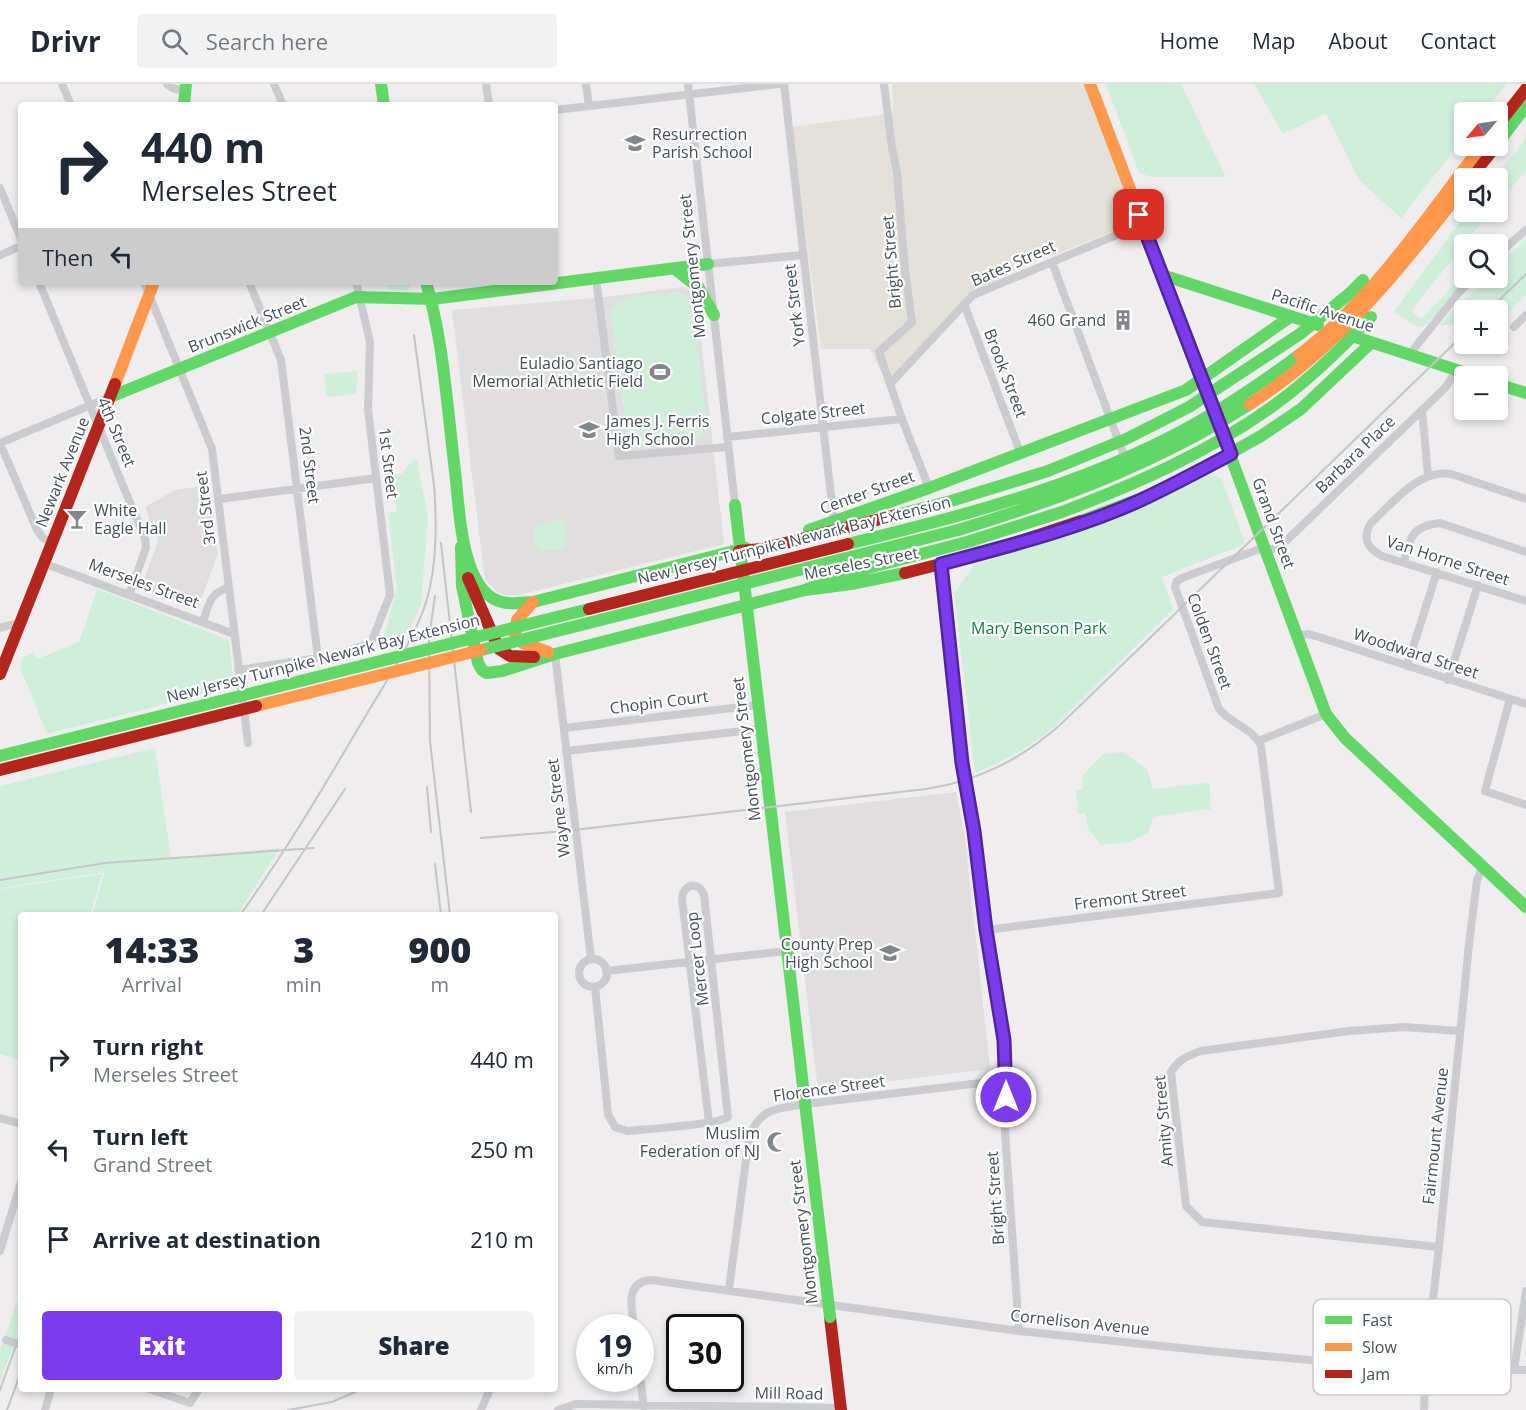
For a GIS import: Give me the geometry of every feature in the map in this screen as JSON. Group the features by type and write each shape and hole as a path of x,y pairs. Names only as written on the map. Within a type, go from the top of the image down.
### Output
{"main road":[{"path":"381,84 384,102"},
{"name":"Grand Street","path":"1090,84 1231,454 1326,714 1345,738 1526,907"},
{"path":"184,102 185,87"},
{"path":"1508,112 1526,89"},
{"path":"1508,129 1526,106"},
{"path":"739,551 762,549 913,512 1047,471 1126,439 1172,416 1300,334 1349,294 1374,270 1473,156"},
{"name":"New Jersey Turnpike Newark Bay Extension","path":"0,756 949,519 1021,497 1092,471 1160,441 1218,411 1273,375 1302,352 1344,315 1372,284 1473,156"},
{"path":"1478,168 1487,156"},
{"name":"New Jersey Turnpike Newark Bay Extension","path":"0,770 958,530 1076,491 1137,466 1195,438 1241,411 1297,371 1327,346 1369,305 1454,199"},
{"path":"806,590 860,570 954,546 1062,512 1173,465 1247,424 1304,382 1335,355 1376,311 1418,258 1454,202"},
{"name":"Brunswick Street","path":"558,282 708,264"},
{"path":"675,269 690,278 703,290 714,315"},
{"name":"Pacific Avenue","path":"1162,275 1454,370"},
{"name":"Newark Avenue","path":"0,674 153,285"},
{"path":"427,285 432,299 461,523 462,586 476,660 482,670 487,673 502,671 555,654"},
{"name":"Brunswick Street","path":"110,397 360,297 432,299 515,285"},
{"name":"Center Street","path":"461,523 470,566 477,581 484,592 495,600 507,604 533,602 739,551 834,522 929,488 1186,390 1290,317"},
{"name":"Merseles Street","path":"555,654 806,590 941,564 1034,538 1140,500 1231,454 1300,409 1371,343"},
{"path":"1508,387 1526,393"},
{"name":"Montgomery Street","path":"735,505 841,1409"},
{"path":"461,542 469,581 499,649 510,656 521,657 555,654"},
{"path":"941,564 942,557 954,546"},
{"path":"533,602 517,620 515,630 517,638 525,646 555,654"}],"street":[{"path":"62,84 70,102"},
{"path":"167,84 172,88 185,87"},
{"path":"274,84 282,102"},
{"path":"486,84 489,102"},
{"path":"586,84 588,106"},
{"name":"Montgomery Street","path":"688,84 735,505"},
{"path":"558,110 779,84"},
{"name":"York Street","path":"784,84 834,522"},
{"name":"Bright Street","path":"884,84 898,181 905,270 912,322 879,352 929,488"},
{"path":"0,188 18,232"},
{"name":"Bates Street","path":"890,384 973,295 1143,224"},
{"path":"1508,246 1526,230"},
{"path":"0,255 18,247"},
{"name":"Brunswick Street","path":"708,264 803,255"},
{"path":"1052,262 1140,500"},
{"name":"Colgate Street","path":"596,279 619,456 728,442 777,432 902,419"},
{"name":"4th Street","path":"40,285 145,539 146,548 129,595"},
{"name":"3rd Street","path":"145,285 213,449 248,743"},
{"name":"2nd Street","path":"250,285 281,360 318,658"},
{"name":"1st Street","path":"318,658 332,656 371,643 390,595 367,402 370,342 357,285"},
{"path":"1409,355 1463,288"},
{"name":"Brook Street","path":"964,304 1020,452"},
{"path":"1514,327 1526,315"},
{"name":"Barbara Place","path":"1266,549 1286,541 1422,410 1450,382 1454,375"},
{"name":"Brunswick Street","path":"0,443 110,397"},
{"path":"1422,410 1428,475 1438,472 1450,474 1526,499"},
{"path":"0,443 37,530 43,538 51,542"},
{"name":"Van Horne Street","path":"1428,475 1415,483 1371,523 1366,531 1366,540 1370,549 1382,556 1526,601"},
{"path":"220,499 376,478"},
{"path":"1404,562 1412,536 1418,528 1440,523 1526,552"},
{"name":"Colden Street","path":"1258,741 1251,732 1224,715 1219,709 1175,587 1177,581 1182,578 1266,549"},
{"name":"Merseles Street","path":"43,563 234,634"},
{"name":"Bright Street","path":"941,564 962,763 1002,1022 1006,1080 1005,1131 1019,1331"},
{"path":"1407,666 1437,572"},
{"path":"1448,680 1478,585"},
{"path":"203,622 210,600 215,593 229,587"},
{"path":"0,628 19,625"},
{"name":"Woodward Street","path":"1297,636 1308,634 1526,704"},
{"name":"Wayne Street","path":"555,654 591,959 582,964 579,975 585,985 595,987 608,1114 615,1127"},
{"path":"238,670 318,658"},
{"path":"1510,699 1485,791 1526,805"},
{"name":"Chopin Court","path":"564,728 758,705"},
{"path":"1258,741 1326,714"},
{"path":"566,751 760,729"},
{"name":"Fremont Street","path":"986,930 1279,894 1262,750 1258,741"},
{"name":"Fairmount Avenue","path":"1433,1299 1477,880 1483,866"},
{"name":"Mercer Loop","path":"615,1127 627,1131 709,1122 725,1120 728,1117 713,959 704,895 700,888 691,885 685,888 682,895 709,1122"},
{"path":"606,972 787,951"},
{"path":"591,959 601,962 606,972 603,983 595,987"},
{"name":"Amity Street","path":"1439,1247 1202,1222 1186,1206 1171,1072 1183,1057 1201,1051 1372,1029 1413,1026 1460,1031"},
{"name":"Florence Street","path":"729,1289 749,1137 754,1124 773,1109 1006,1080"},
{"path":"0,1118 18,1123"},
{"path":"0,1251 18,1192"},
{"name":"Cornelison Avenue","path":"633,1314 631,1293 635,1286 643,1280 651,1280 1019,1331 1313,1360"},
{"path":"1514,1370 1526,1291"},
{"path":"3,1339 18,1344"},
{"name":"Cornelison Avenue","path":"1514,1370 1526,1370"},
{"path":"45,1410 50,1392"},
{"path":"157,1392 190,1404 198,1392"},
{"path":"481,1410 489,1392"},
{"path":"642,1392 644,1407"},
{"name":"Fairmount Avenue","path":"1424,1395 1424,1410"},
{"name":"Mill Road","path":"558,1410 576,1404 743,1409 841,1409"}],"shaded area":[{"path":"892,84 1084,84 1136,222 1023,267 971,294 888,386 870,349 821,349 792,127 893,113"},
{"name":"James J. Ferris High School","path":"684,287 696,295 724,544 519,595 503,595 496,591 486,580 484,573 452,310 605,297"},
{"path":"209,485 218,554 197,610 141,588 158,541 145,507 175,490"},
{"name":"County Prep High School","path":"956,792 965,837 990,1069 818,1090 785,812"}],"green space":[{"path":"1106,84 1181,84 1226,177 1152,177 1139,173"},
{"path":"1254,84 1506,85 1493,102 1454,102 1454,151 1401,218 1359,180 1326,113 1283,134"},
{"path":"1526,132 1526,171 1508,191 1508,168 1502,168 1524,142"},
{"path":"1460,222 1482,222 1472,234 1454,234 1454,257 1411,311 1421,319 1454,285 1454,288 1461,288 1427,324 1418,327 1394,312"},
{"path":"1526,239 1526,295 1508,312 1508,300 1465,300 1477,288 1508,288 1508,257"},
{"path":"387,285 410,286 408,291 388,290"},
{"name":"Euladio Santiago Memorial Athletic Field","path":"679,292 687,296 693,304 707,428 702,436 695,440 637,446 628,439 626,434 611,311 615,305 631,298"},
{"path":"1454,310 1454,325 1439,325"},
{"path":"358,371 356,394 327,397 324,374"},
{"path":"413,460 417,460 428,517 421,605 403,644 380,650 397,589 388,513 397,512 395,475 401,474"},
{"name":"Mary Benson Park","path":"1212,473 1222,479 1245,544 1162,577 1173,609 1050,731 1014,755 975,773 954,593 974,565 1106,522 1178,491"},
{"path":"557,519 566,522 567,533 564,536 563,549 541,551 535,543 534,526 553,524"},
{"path":"97,589 229,640 234,687 47,734 20,667 23,657 34,652 37,659 79,642"},
{"path":"155,748 171,858 280,848 239,912 93,912 105,872 0,888 0,786"},
{"path":"1124,752 1147,769 1153,789 1209,783 1211,809 1153,817 1148,833 1129,842 1101,845 1088,829 1085,813 1078,814 1076,790 1083,789 1082,776 1103,754"},
{"path":"102,874 91,912 18,912 18,1060 0,1054 0,889"},
{"path":"18,1299 18,1334 0,1382 0,1350"}],"railway":[{"path":"1499,300 1526,274"},
{"path":"414,335 435,493"},
{"path":"481,838 565,831 926,789 963,781 1014,759 1060,725 1454,344"},
{"path":"242,912 318,796 395,668 417,625 428,597 433,565 436,532 434,485"},
{"path":"441,543 471,812"},
{"path":"435,596 429,638 430,741 450,912"},
{"path":"427,787 431,832"},
{"path":"263,912 345,789"},
{"path":"0,880 105,863 314,848"},
{"path":"435,864 441,912"},
{"path":"0,1390 18,1340"},
{"path":"7,1410 18,1380"},
{"path":"288,1410 332,1402 355,1392"}],"traffic: fast":[{"path":"184,102 186,84"},
{"path":"381,84 384,102"},
{"path":"1508,130 1526,106"},
{"path":"558,283 708,264"},
{"path":"675,269 699,288 714,315"},
{"path":"1162,275 1318,325"},
{"path":"1048,471 1126,439 1189,407 1300,334 1363,280"},
{"path":"427,285 441,352 465,549 475,578 488,595 506,603 533,602 746,548"},
{"path":"110,397 356,297 432,299 542,285"},
{"path":"809,530 929,488 1186,390 1290,317"},
{"path":"1062,512 1171,466 1249,423 1312,375 1371,317"},
{"path":"1185,333 1326,714 1345,738 1526,907"},
{"path":"1346,334 1454,369"},
{"path":"1081,521 1147,496 1186,478 1261,436 1301,409 1371,343"},
{"path":"848,544 1035,493 1126,458 1170,438 1212,414 1299,355"},
{"path":"1508,387 1526,393"},
{"path":"481,650 958,530 996,518 1072,492 1145,461 1216,425 1250,404"},
{"path":"896,515 951,501 1048,471"},
{"path":"735,505 827,1291"},
{"path":"805,590 860,570 967,542 1062,512"},
{"path":"461,547 462,586 478,663 487,673 502,671 555,654 805,590 905,573"},
{"path":"0,756 589,609"},
{"path":"827,1291 830,1317"}],"traffic: slow":[{"path":"1090,84 1185,333"},
{"path":"1299,355 1350,310 1395,260 1474,156"},
{"path":"1250,404 1282,382 1340,332 1392,277 1454,200"},
{"path":"115,384 153,285"},
{"path":"533,602 517,620 515,634 523,643 548,652"},
{"path":"256,706 481,650"}],"traffic: jam":[{"path":"1508,112 1526,89"},
{"path":"1478,168 1488,156"},
{"path":"0,674 115,384"},
{"path":"739,551 762,549 896,515"},
{"path":"905,573 984,553 1081,521"},
{"path":"589,609 848,544"},
{"path":"468,578 499,649 510,656 534,657"},
{"path":"0,770 256,706"},
{"path":"830,1317 841,1410"}],"place":[{"name":"Resurrection Parish School","path":"635,143"},
{"name":"460 Grand","path":"1123,320"},
{"name":"Euladio Santiago Memorial Athletic Field","path":"660,372"},
{"name":"James J. Ferris High School","path":"589,430"},
{"name":"White Eagle Hall","path":"77,519"},
{"name":"County Prep High School","path":"890,953"},
{"name":"Muslim Federation of NJ","path":"777,1142"}],"route":[{"path":"1006,1097 1002,1022 962,763 941,564 1034,538 1106,514 1140,500 1231,454 1139,215"}]}
